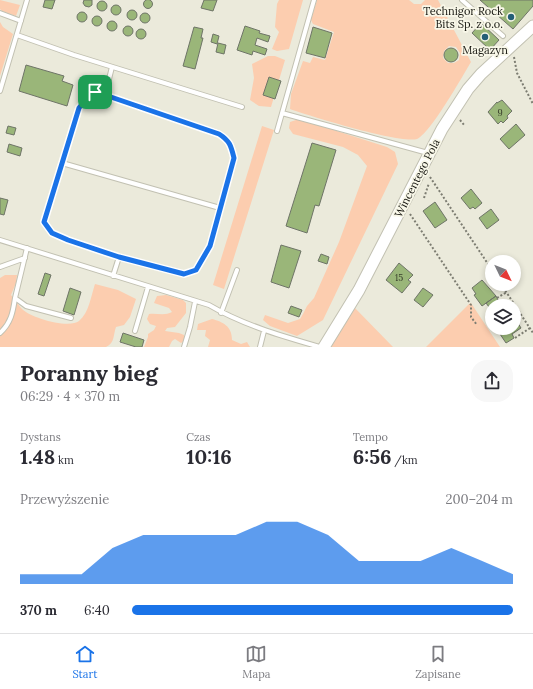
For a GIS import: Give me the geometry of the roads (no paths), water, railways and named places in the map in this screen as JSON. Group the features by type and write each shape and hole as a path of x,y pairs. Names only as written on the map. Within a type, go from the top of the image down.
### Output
{"street":[{"name":"Wincentego Pola","path":"324,347 359,290 442,129 468,89 481,74 533,26"}],"lane":[{"path":"0,91 27,0"},
{"path":"277,131 314,0"},
{"path":"462,0 503,36"},
{"path":"0,13 21,21"},
{"path":"17,35 74,55 242,107"},
{"path":"105,95 112,67"},
{"path":"95,92 105,95 219,134 227,139 231,146 234,158 210,246 196,270 184,274 119,257 52,233 44,222 79,108 86,99 95,92"},
{"path":"282,112 429,153"},
{"path":"62,163 220,208"},
{"path":"0,240 195,302 209,305 221,313 264,330 320,347"},
{"path":"0,333 13,314 15,298 27,248"},
{"path":"113,276 119,257"},
{"path":"0,267 25,258"},
{"path":"221,313 237,270"},
{"path":"135,331 148,287"},
{"path":"15,298 26,306 71,318"},
{"path":"184,347 195,302"},
{"path":"260,347 264,330"}],"place":[{"name":"Technigor Rock Bits Sp. z o.o.","path":"511,17"},
{"name":"Magazyn","path":"485,37"}]}
